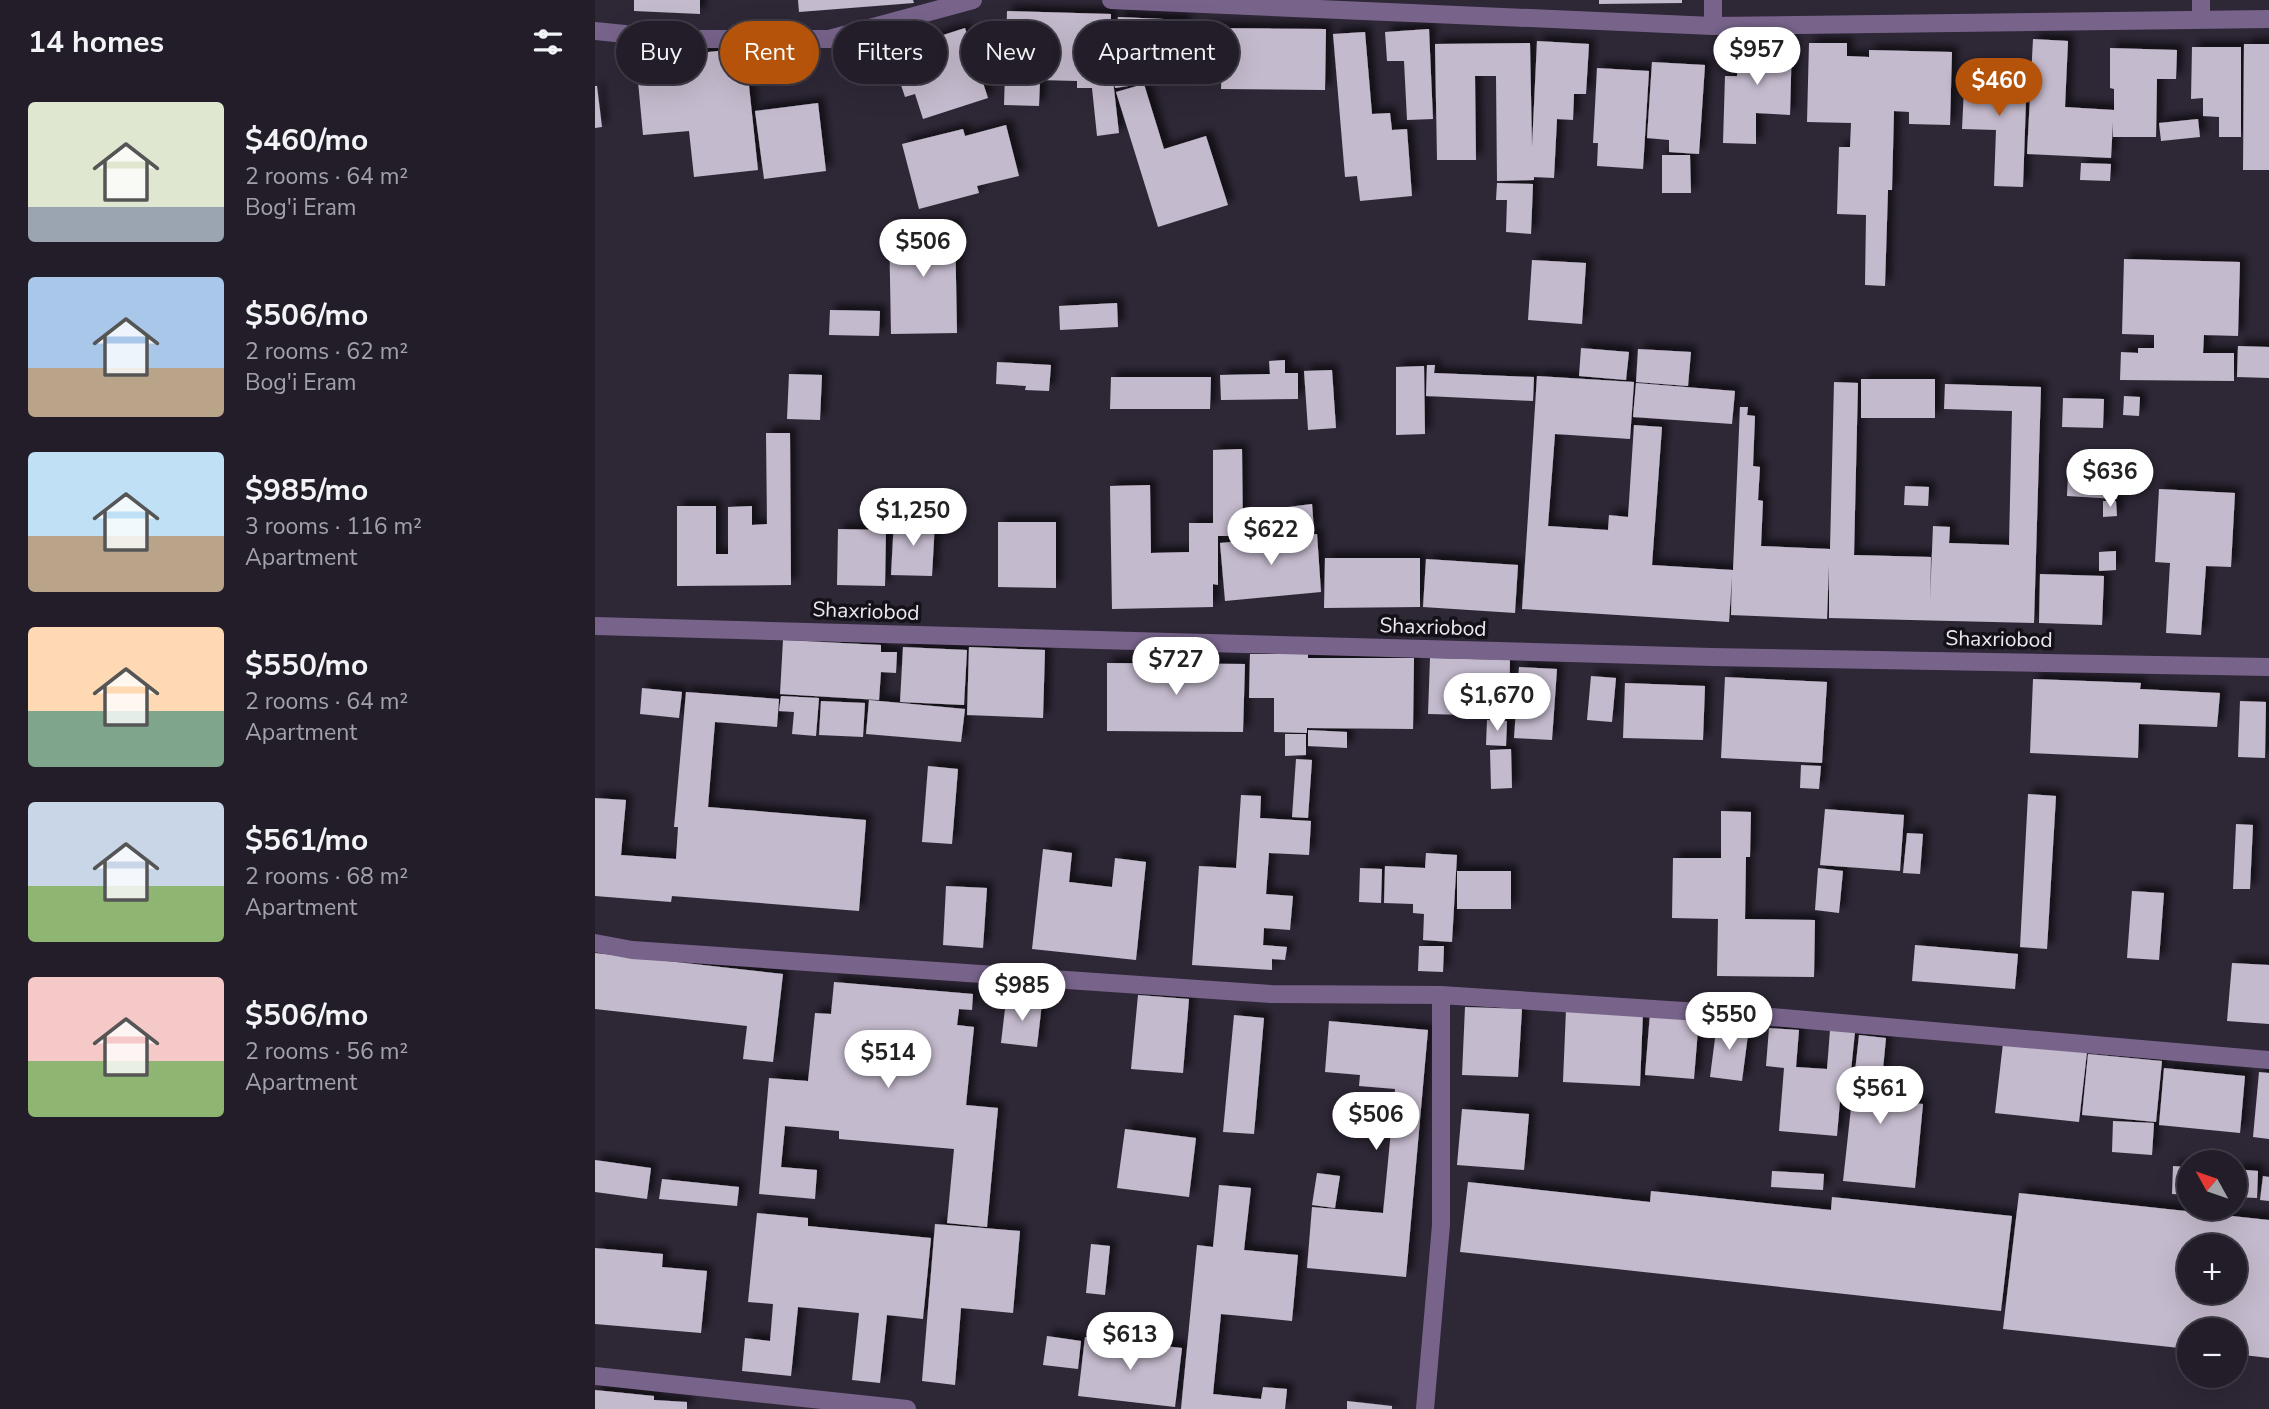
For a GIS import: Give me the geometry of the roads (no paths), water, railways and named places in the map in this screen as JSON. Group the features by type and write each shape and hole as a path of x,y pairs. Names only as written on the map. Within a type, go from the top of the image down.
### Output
{"street":[{"path":"595,31 674,39 829,39 973,0"},
{"path":"1111,0 1713,26 2269,19"},
{"path":"1713,0 1713,26"},
{"path":"2201,0 2201,20"},
{"name":"Shaxriobod","path":"595,626 1712,657 2269,667"},
{"path":"595,943 632,950 1271,994 1441,995 1760,1016 2269,1060"},
{"path":"1425,1409 1441,1225 1441,995"},
{"path":"595,1376 907,1409"}]}
